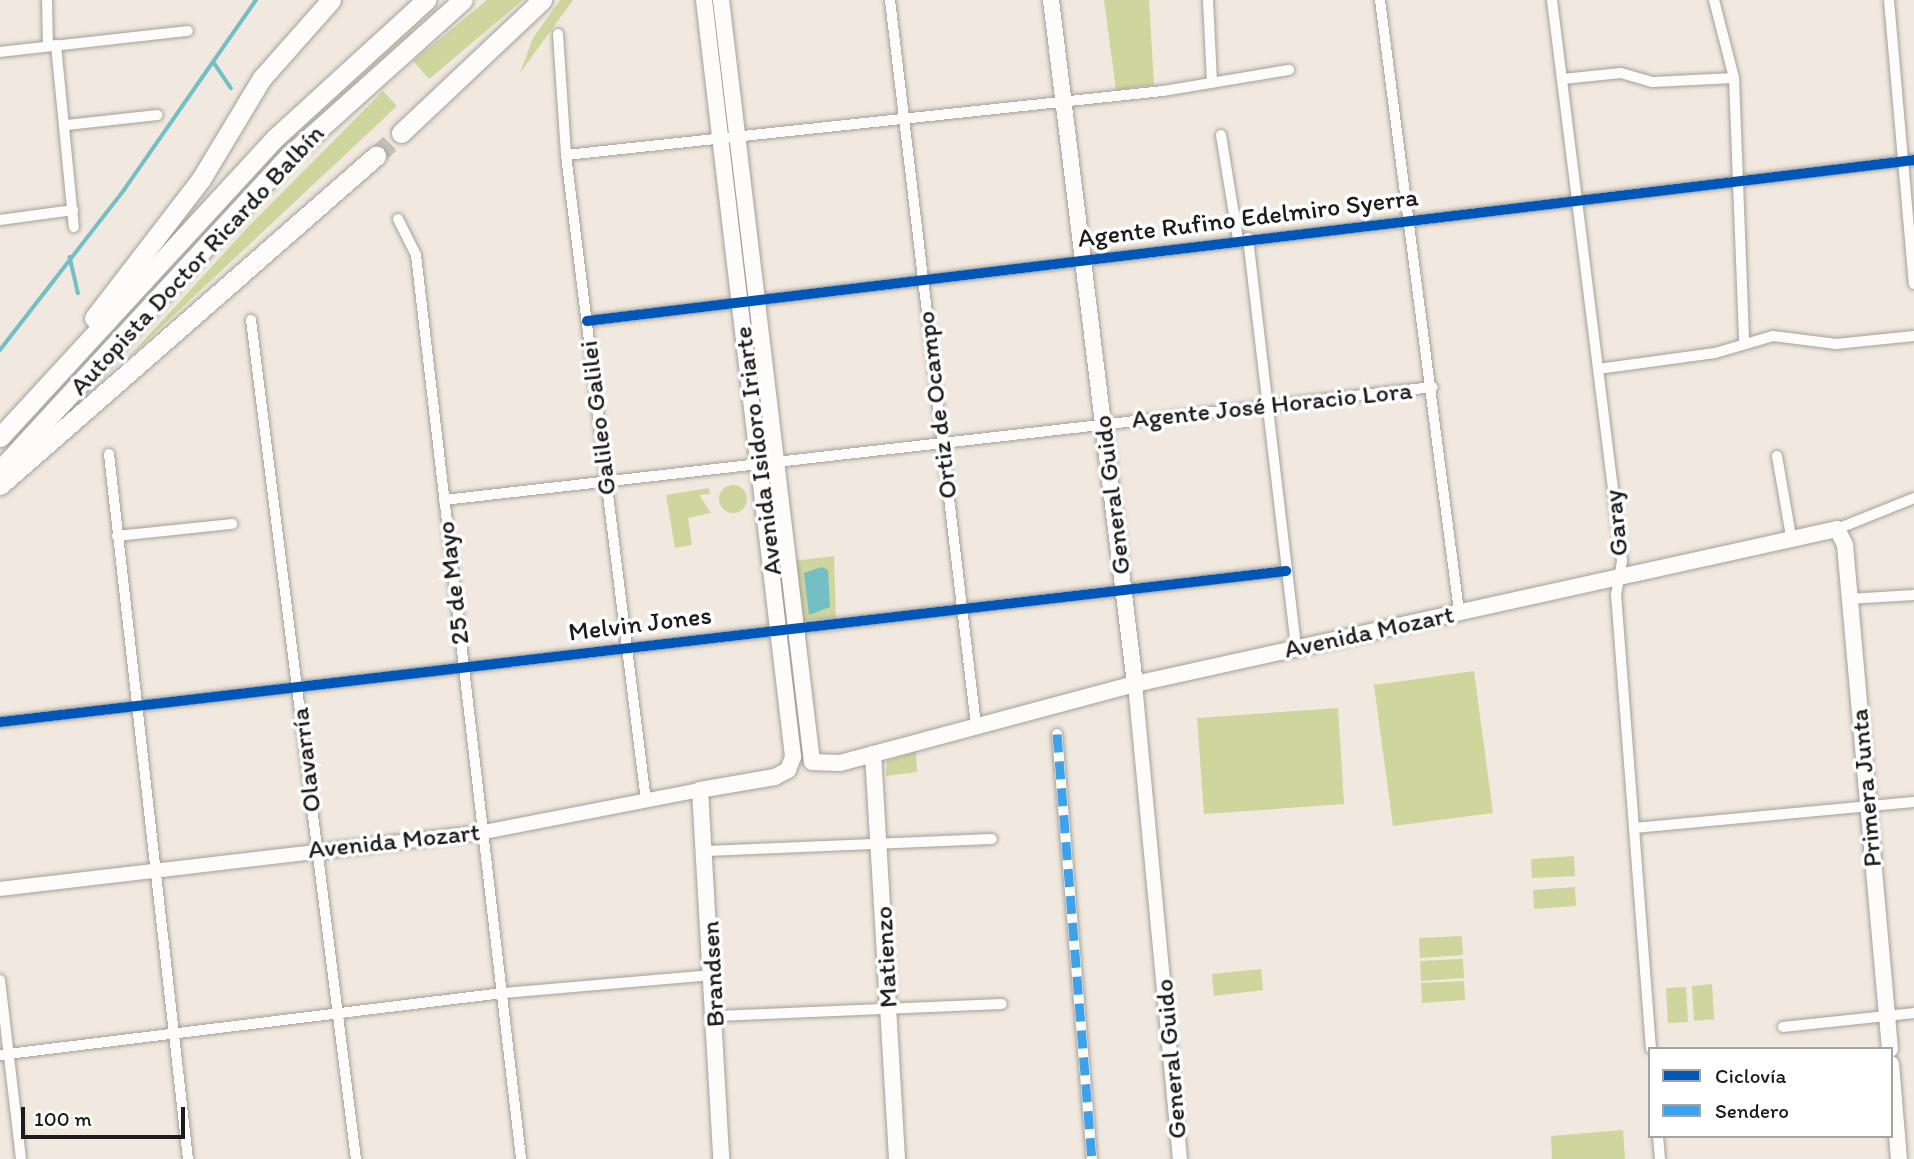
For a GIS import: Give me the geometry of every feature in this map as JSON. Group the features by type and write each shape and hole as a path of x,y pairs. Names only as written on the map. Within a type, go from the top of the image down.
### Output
{"highway":[{"path":"0,436 201,179 279,55 331,0"},
{"name":"Autopista Doctor Ricardo Balbín","path":"0,436 275,138 426,0"},
{"name":"Autopista Doctor Ricardo Balbín","path":"0,470 290,155 463,0"},
{"path":"401,133 542,0"},
{"path":"0,485 376,156"}],"main road":[{"name":"Avenida Isidoro Iriarte","path":"704,0 757,300 776,463 793,757 784,774"},
{"name":"Avenida Isidoro Iriarte","path":"721,0 740,302 759,465 808,753 822,766"},
{"name":"General Guido","path":"1051,0 1135,684"},
{"name":"Avenida Mozart","path":"822,766 1135,684 1619,576 1792,542 1837,529"},
{"name":"Primera Junta","path":"1837,529 1844,545 1890,1047"},
{"name":"Matienzo","path":"873,754 881,842 897,1159"},
{"name":"Avenida Mozart","path":"700,790 784,774"},
{"name":"Brandsen","path":"700,790 716,1016 722,1159"},
{"path":"1893,1088 1899,1159"}],"street":[{"path":"47,0 52,46 67,125 74,227"},
{"name":"Ortiz de Ocampo","path":"890,0 976,726"},
{"path":"1208,0 1212,82"},
{"path":"1380,0 1433,387 1459,612"},
{"name":"Garay","path":"1552,0 1579,201 1619,576 1651,1047"},
{"path":"1714,0 1734,78 1735,181 1744,341"},
{"path":"1889,0 1911,161 1914,284"},
{"path":"0,52 188,31"},
{"name":"Galileo Galilei","path":"558,34 566,155 623,648 646,801"},
{"path":"566,155 1062,100 1289,70"},
{"path":"1563,79 1622,72 1653,82 1734,78"},
{"path":"67,125 157,115"},
{"path":"1221,135 1243,239 1267,406 1296,647"},
{"name":"Agente Rufino Edelmiro Syerra","path":"587,321 1082,262 1243,239 1911,161"},
{"path":"0,220 73,210"},
{"name":"25 de Mayo","path":"398,219 416,255 521,1159"},
{"name":"Olavarría","path":"251,320 356,1159"},
{"path":"1598,369 1715,353 1744,341 1773,336 1836,344 1914,336"},
{"name":"Agente José Horacio Lora","path":"443,500 1433,387"},
{"path":"109,454 134,704 188,1159"},
{"path":"1777,456 1792,542"},
{"name":"Avenida Mozart","path":"1837,529 1914,498"},
{"path":"117,536 232,524"},
{"name":"Melvin Jones","path":"0,722 134,704 464,670 787,628 1286,571"},
{"path":"1848,600 1914,595"},
{"name":"General Guido","path":"1135,684 1180,1159"},
{"path":"1057,734 1092,1159"},
{"name":"Avenida Mozart","path":"0,889 317,849 484,832 700,790"},
{"path":"1634,828 1914,802"},
{"path":"706,851 992,839"},
{"path":"4,1054 338,1016 503,993 713,975"},
{"path":"0,980 4,1054 21,1159"},
{"path":"716,1016 1002,1004"},
{"path":"1783,1027 1914,1013"},
{"path":"1658,1138 1660,1159"}],"green space":[{"path":"487,0 523,0 429,79 413,61"},
{"path":"560,0 573,0 520,73 533,38"},
{"path":"1104,0 1149,0 1154,85 1116,90"},
{"path":"383,91 397,106 126,360 248,227"},
{"path":"733,485 743,489 747,499 743,509 733,513 723,509 719,499 723,489"},
{"path":"709,488 710,494 699,495 711,513 688,518 692,545 675,548 666,495"},
{"path":"834,556 836,618 802,620 793,561"},
{"path":"1474,671 1493,813 1393,826 1374,685"},
{"path":"1338,708 1344,804 1204,814 1197,718"},
{"path":"916,752 917,772 886,776 887,761"},
{"path":"1574,856 1575,876 1532,878 1531,859"},
{"path":"1575,887 1576,906 1534,909 1533,890"},
{"path":"1462,936 1463,955 1420,958 1419,938"},
{"path":"1463,959 1464,978 1421,981 1420,961"},
{"path":"1261,969 1263,990 1214,996 1212,974"},
{"path":"1464,981 1465,1000 1422,1003 1421,983"},
{"path":"1712,984 1714,1019 1694,1021 1692,986"},
{"path":"1686,987 1688,1022 1668,1023 1666,988"},
{"path":"1623,1130 1625,1159 1552,1159 1551,1136"}],"water":[{"path":"822,567 828,570 830,607 809,615 804,573"}],"waterway":[{"path":"0,350 124,190 256,0"},
{"path":"215,64 231,88"},
{"path":"70,257 78,293"}],"tunnel":[{"path":"376,156 401,133"}],"marked path":[{"path":"1057,734 1092,1159"}],"cycle path":[{"path":"587,321 1914,160"},
{"path":"0,722 1286,571"}]}
